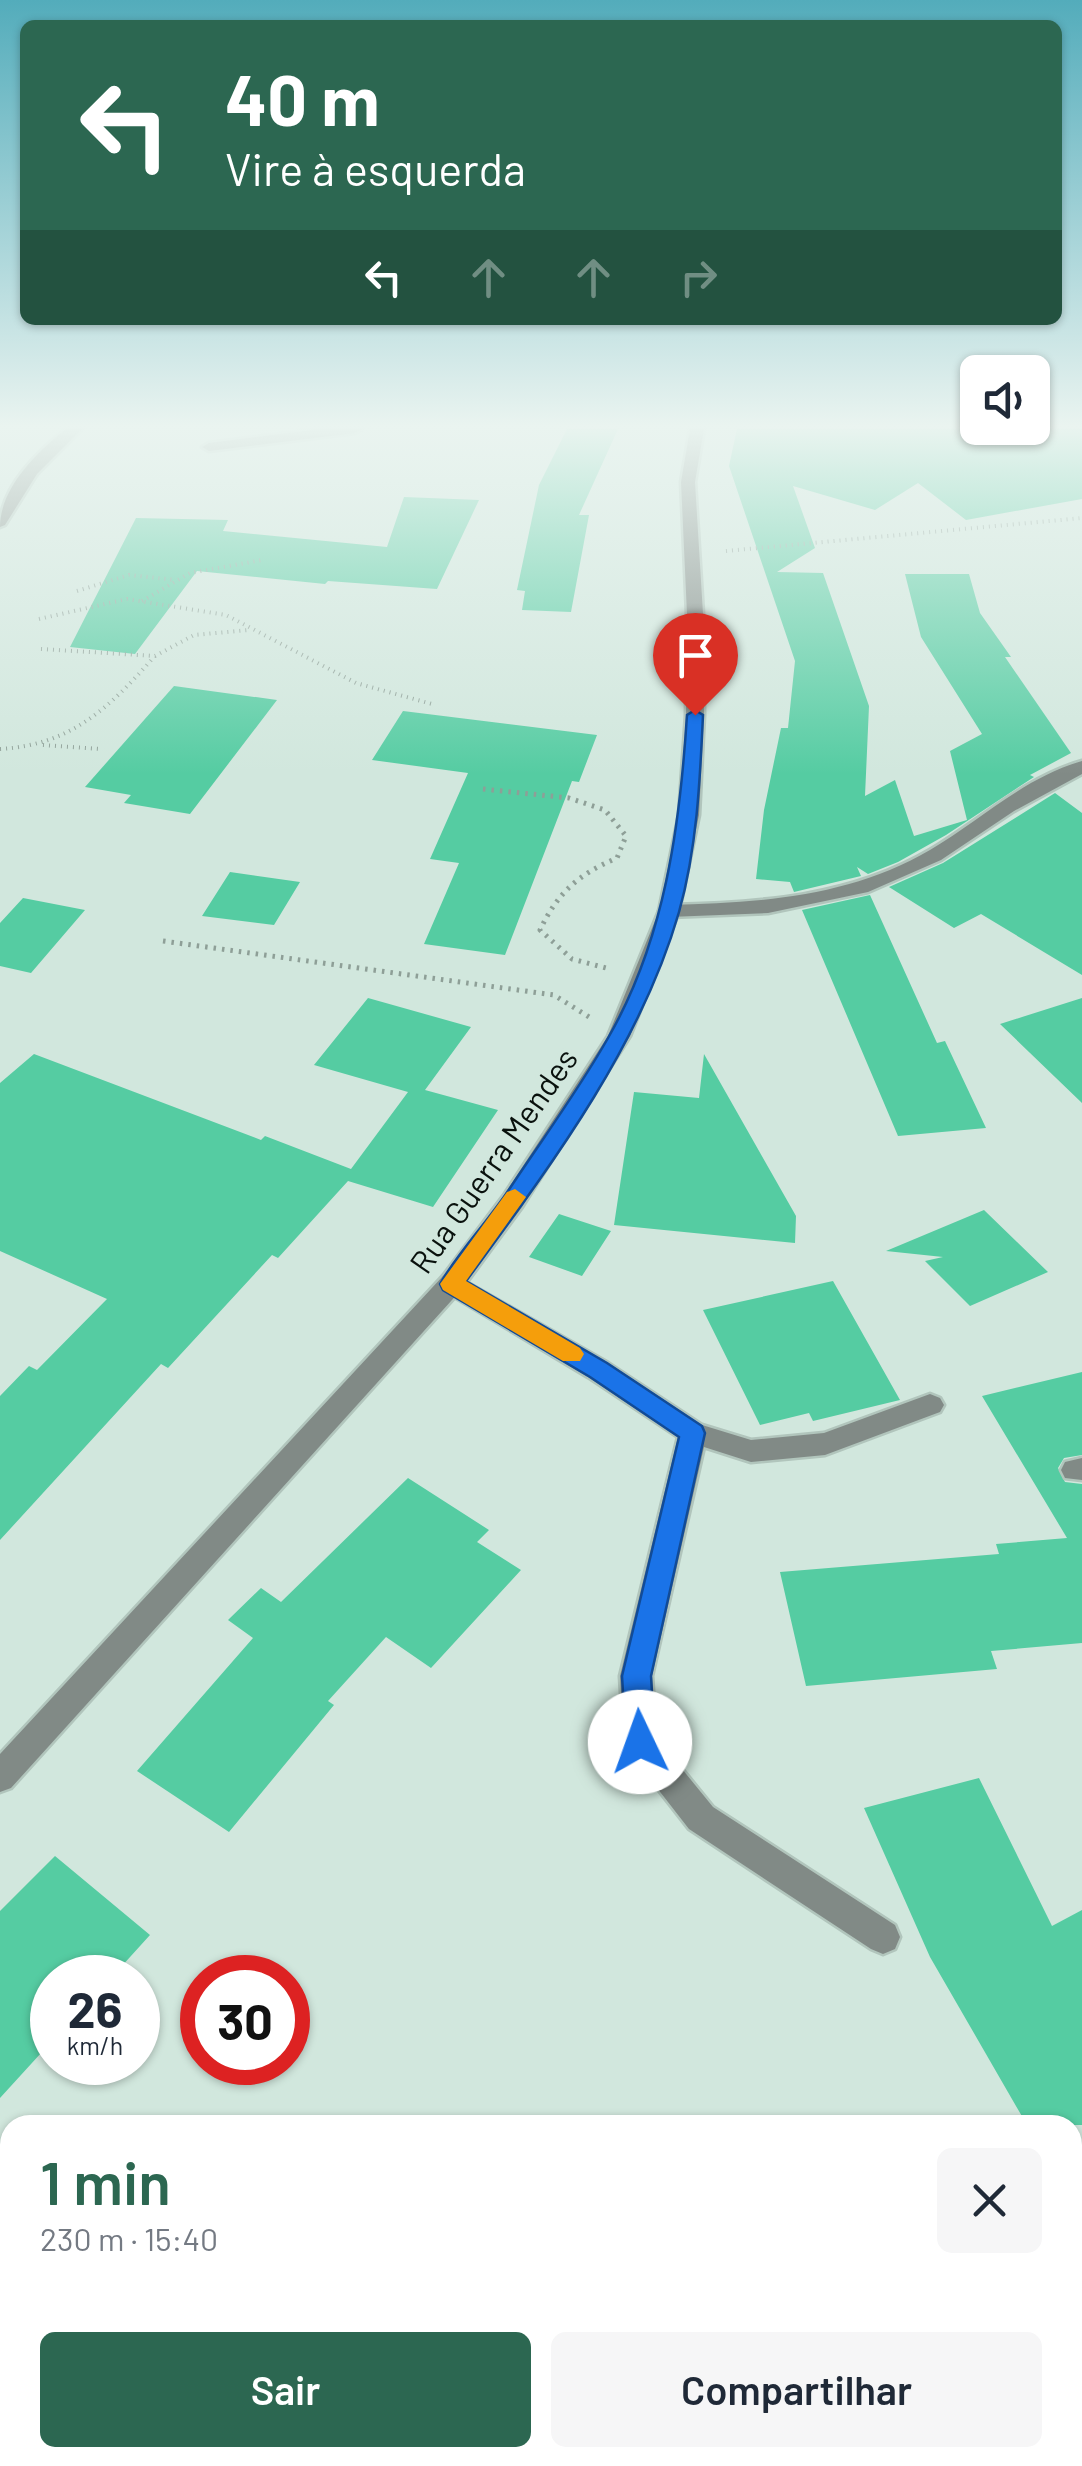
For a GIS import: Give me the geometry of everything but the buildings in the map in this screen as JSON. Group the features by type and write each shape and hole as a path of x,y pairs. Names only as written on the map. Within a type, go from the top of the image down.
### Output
{"street":[{"name":"Rua Guerra Mendes","path":"0,1777 452,1284 513,1201 619,1036 670,911 689,815 695,715 695,614 690,544"},
{"path":"670,911 762,910 822,900 872,885 926,861 1008,806 1082,768"},
{"path":"452,1284 598,1370 693,1433 752,1451 825,1444 930,1405"},
{"path":"693,1433 636,1676 640,1742 701,1818 883,1937"}],"path":[{"path":"690,552 768,550 812,544"},
{"path":"142,601 190,572 262,560"},
{"path":"77,591 129,575 177,580"},
{"path":"39,619 128,599 226,615 356,683 432,704"},
{"path":"42,745 115,700 155,656 194,635 250,630"},
{"path":"41,649 155,656"},
{"path":"0,749 42,745 100,749"},
{"path":"483,789 569,798 605,810 626,836 617,858 579,874 555,896 540,930 572,959 644,979"},
{"path":"163,942 554,995 619,1036"}],"slow traffic":[{"path":"515,1197 452,1284 571,1354"}],"route":[{"path":"640,1742 636,1676 693,1433 598,1370 452,1284 513,1201 619,1036 644,979 670,911 689,815 695,715"}]}
